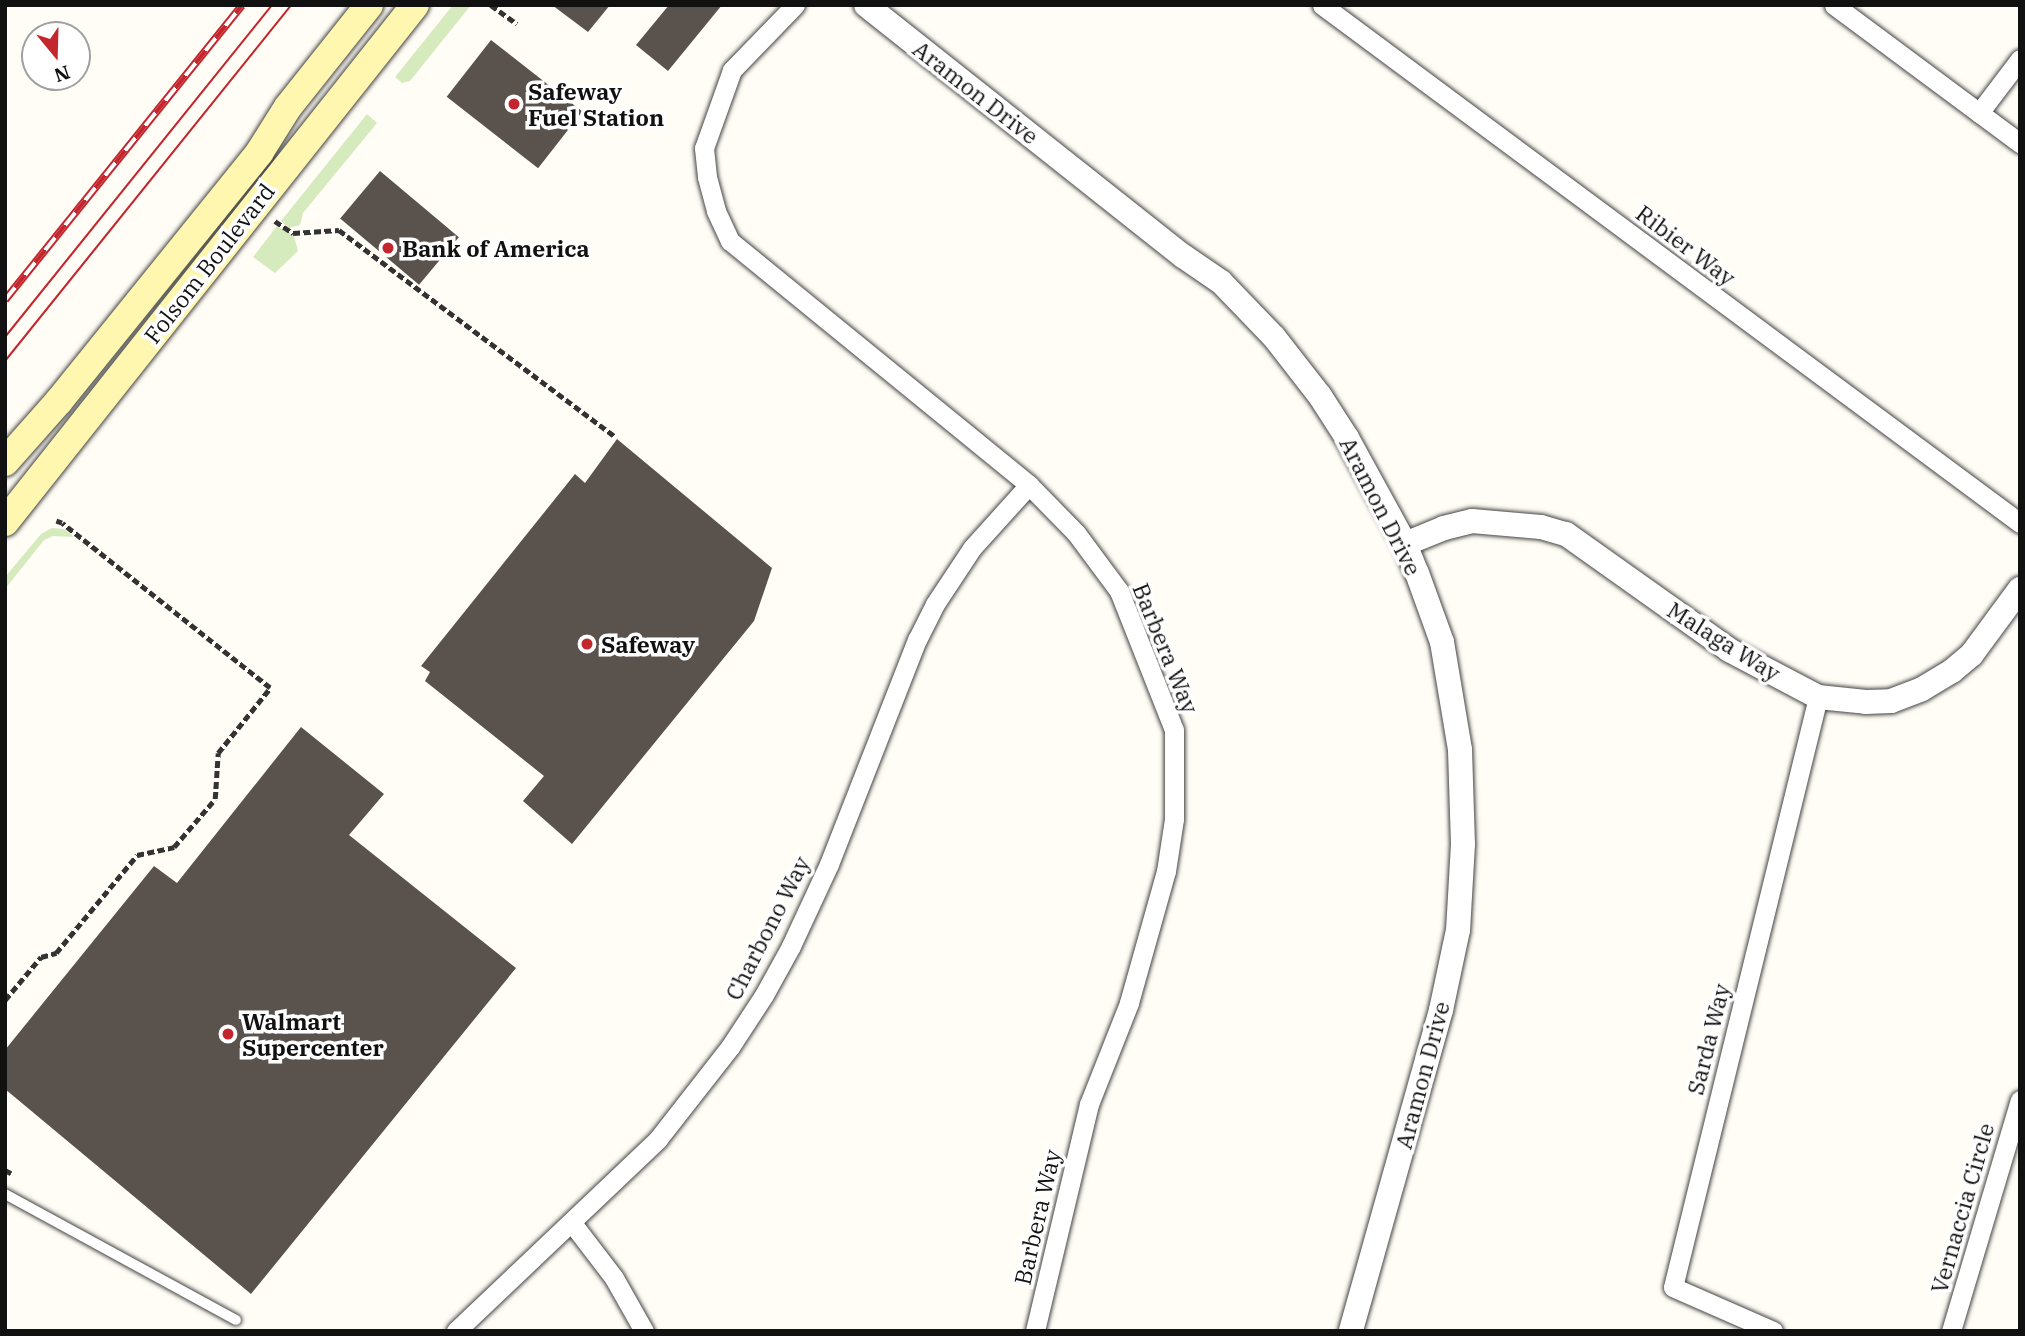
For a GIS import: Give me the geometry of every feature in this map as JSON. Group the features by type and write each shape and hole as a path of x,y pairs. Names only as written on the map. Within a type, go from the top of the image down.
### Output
{"main road":[{"name":"Folsom Boulevard","path":"5,462 59,401 259,153 288,107 369,5"},
{"name":"Folsom Boulevard","path":"5,522 415,5"}],"street":[{"name":"Barbera Way","path":"795,5 732,70 704,148 707,177 716,211 730,241 1029,485 1076,533 1119,591 1174,730 1174,819 1166,871 1129,1003 1089,1104 1035,1331"},
{"name":"Aramon Drive","path":"866,5 1183,256 1222,282 1273,337 1320,396 1347,438 1405,544 1442,642 1460,750 1463,844 1458,930 1441,1010 1351,1331"},
{"name":"Ribier Way","path":"1322,5 2020,523"},
{"path":"1834,5 2020,143"},
{"path":"1979,113 2020,59"},
{"name":"Charbono Way","path":"456,1331 658,1139 730,1047 792,946 829,864 917,640 935,604 972,548 1029,485"},
{"name":"Malaga Way","path":"1405,544 1444,528 1472,521 1541,527 1566,534 1729,650 1818,697 1891,701 1922,689 1972,654 2020,589"},
{"name":"Sarda Way","path":"1773,1331 1672,1287 1818,697"},
{"name":"Vernaccia Circle","path":"1951,1331 2020,1100"},
{"path":"572,1223 614,1278 644,1331"}],"lane":[{"path":"5,1194 236,1320"}],"path":[{"path":"491,5 517,24"},
{"path":"273,219 293,233 339,230 614,436"},
{"path":"5,1000 41,957 56,953 137,855 174,847 215,799 218,753 270,688 82,538 55,521"},
{"path":"5,1170 11,1173"}],"green space":[{"path":"453,5 471,5 410,81 402,83 395,77"},
{"path":"367,114 377,123 303,213 300,225 289,228 281,221"},
{"path":"277,226 294,236 298,251 275,273 253,257"},
{"path":"52,528 64,529 74,537 53,536 44,540 5,589 5,577 41,534"}],"building":[{"path":"552,5 610,5 588,32"},
{"path":"669,5 722,5 668,71 636,45"},
{"name":"Safeway Fuel Station","path":"491,40 582,111 538,168 447,97"},
{"path":"380,171 459,237 419,285 340,218"},
{"name":"Safeway","path":"617,439 772,568 754,621 572,844 523,801 544,776 425,681 430,672 421,666 575,474 585,483"},
{"path":"301,727 384,794 349,835 516,968 251,1294 5,1089 5,1050 154,866 177,883"}],"tram line":[{"path":"5,337 272,5"},
{"path":"5,361 291,5"}],"railway":[{"path":"5,300 242,5"}],"place":[{"name":"Safeway Fuel Station","path":"514,104"},
{"name":"Bank of America","path":"388,248"},
{"name":"Safeway","path":"587,644"},
{"name":"Walmart Supercenter","path":"228,1034"}]}
